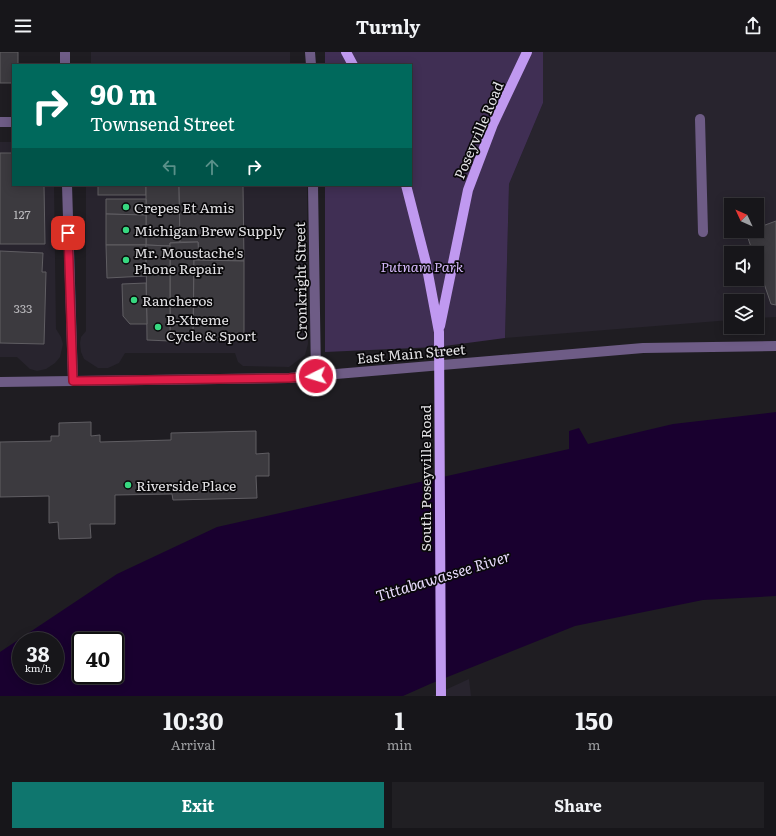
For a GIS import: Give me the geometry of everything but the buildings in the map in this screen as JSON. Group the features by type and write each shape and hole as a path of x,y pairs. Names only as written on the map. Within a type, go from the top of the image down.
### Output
{"main road":[{"path":"346,52 352,64"},
{"name":"Poseyville Road","path":"438,332 468,190 493,124 527,52"},
{"path":"406,186 426,263 438,332"},
{"name":"South Poseyville Road","path":"438,332 440,696"}],"street":[{"path":"65,52 65,64"},
{"path":"310,52 311,64"},
{"path":"700,119 703,232"},
{"path":"0,122 12,122"},
{"path":"67,186 73,381"},
{"name":"Cronkright Street","path":"313,186 316,376"},
{"name":"East Main Street","path":"0,382 281,378 643,348 736,348 776,346"}],"shaded area":[{"path":"91,52 290,52 290,64 91,64"},
{"path":"543,52 776,52 776,317 764,318 764,294 724,294 724,321 505,338 509,184 543,103"},
{"path":"0,142 12,142 12,186 54,186 56,329 63,344 60,357 55,363 46,369 37,371 30,369 17,357 0,357"},
{"path":"86,186 307,186 308,344 305,355 289,367 243,366 238,362 235,353 125,353 119,363 108,368 98,368 84,359 81,352 81,337 86,331"},
{"path":"469,679 471,696 432,696"}],"green space":[{"name":"Putnam Park","path":"325,52 543,52 543,103 509,184 505,338 437,347 325,352 325,186 412,186 412,64 325,64"}],"water":[{"name":"Tittabawassee River","path":"776,412 776,596 703,600 575,626 403,696 0,696 0,652 12,644 12,684 64,684 64,632 30,632 117,574 217,527 569,449 569,431 579,428 588,444 673,424"}],"place":[{"name":"Crepes Et Amis","path":"126,207"},
{"name":"Michigan Brew Supply","path":"126,230"},
{"name":"Mr. Moustache's Phone Repair","path":"126,260"},
{"name":"Rancheros","path":"134,300"},
{"name":"B-Xtreme Cycle & Sport","path":"158,327"},
{"name":"Riverside Place","path":"128,485"}],"route":[{"path":"68,233 73,381 289,378 316,376"}]}
